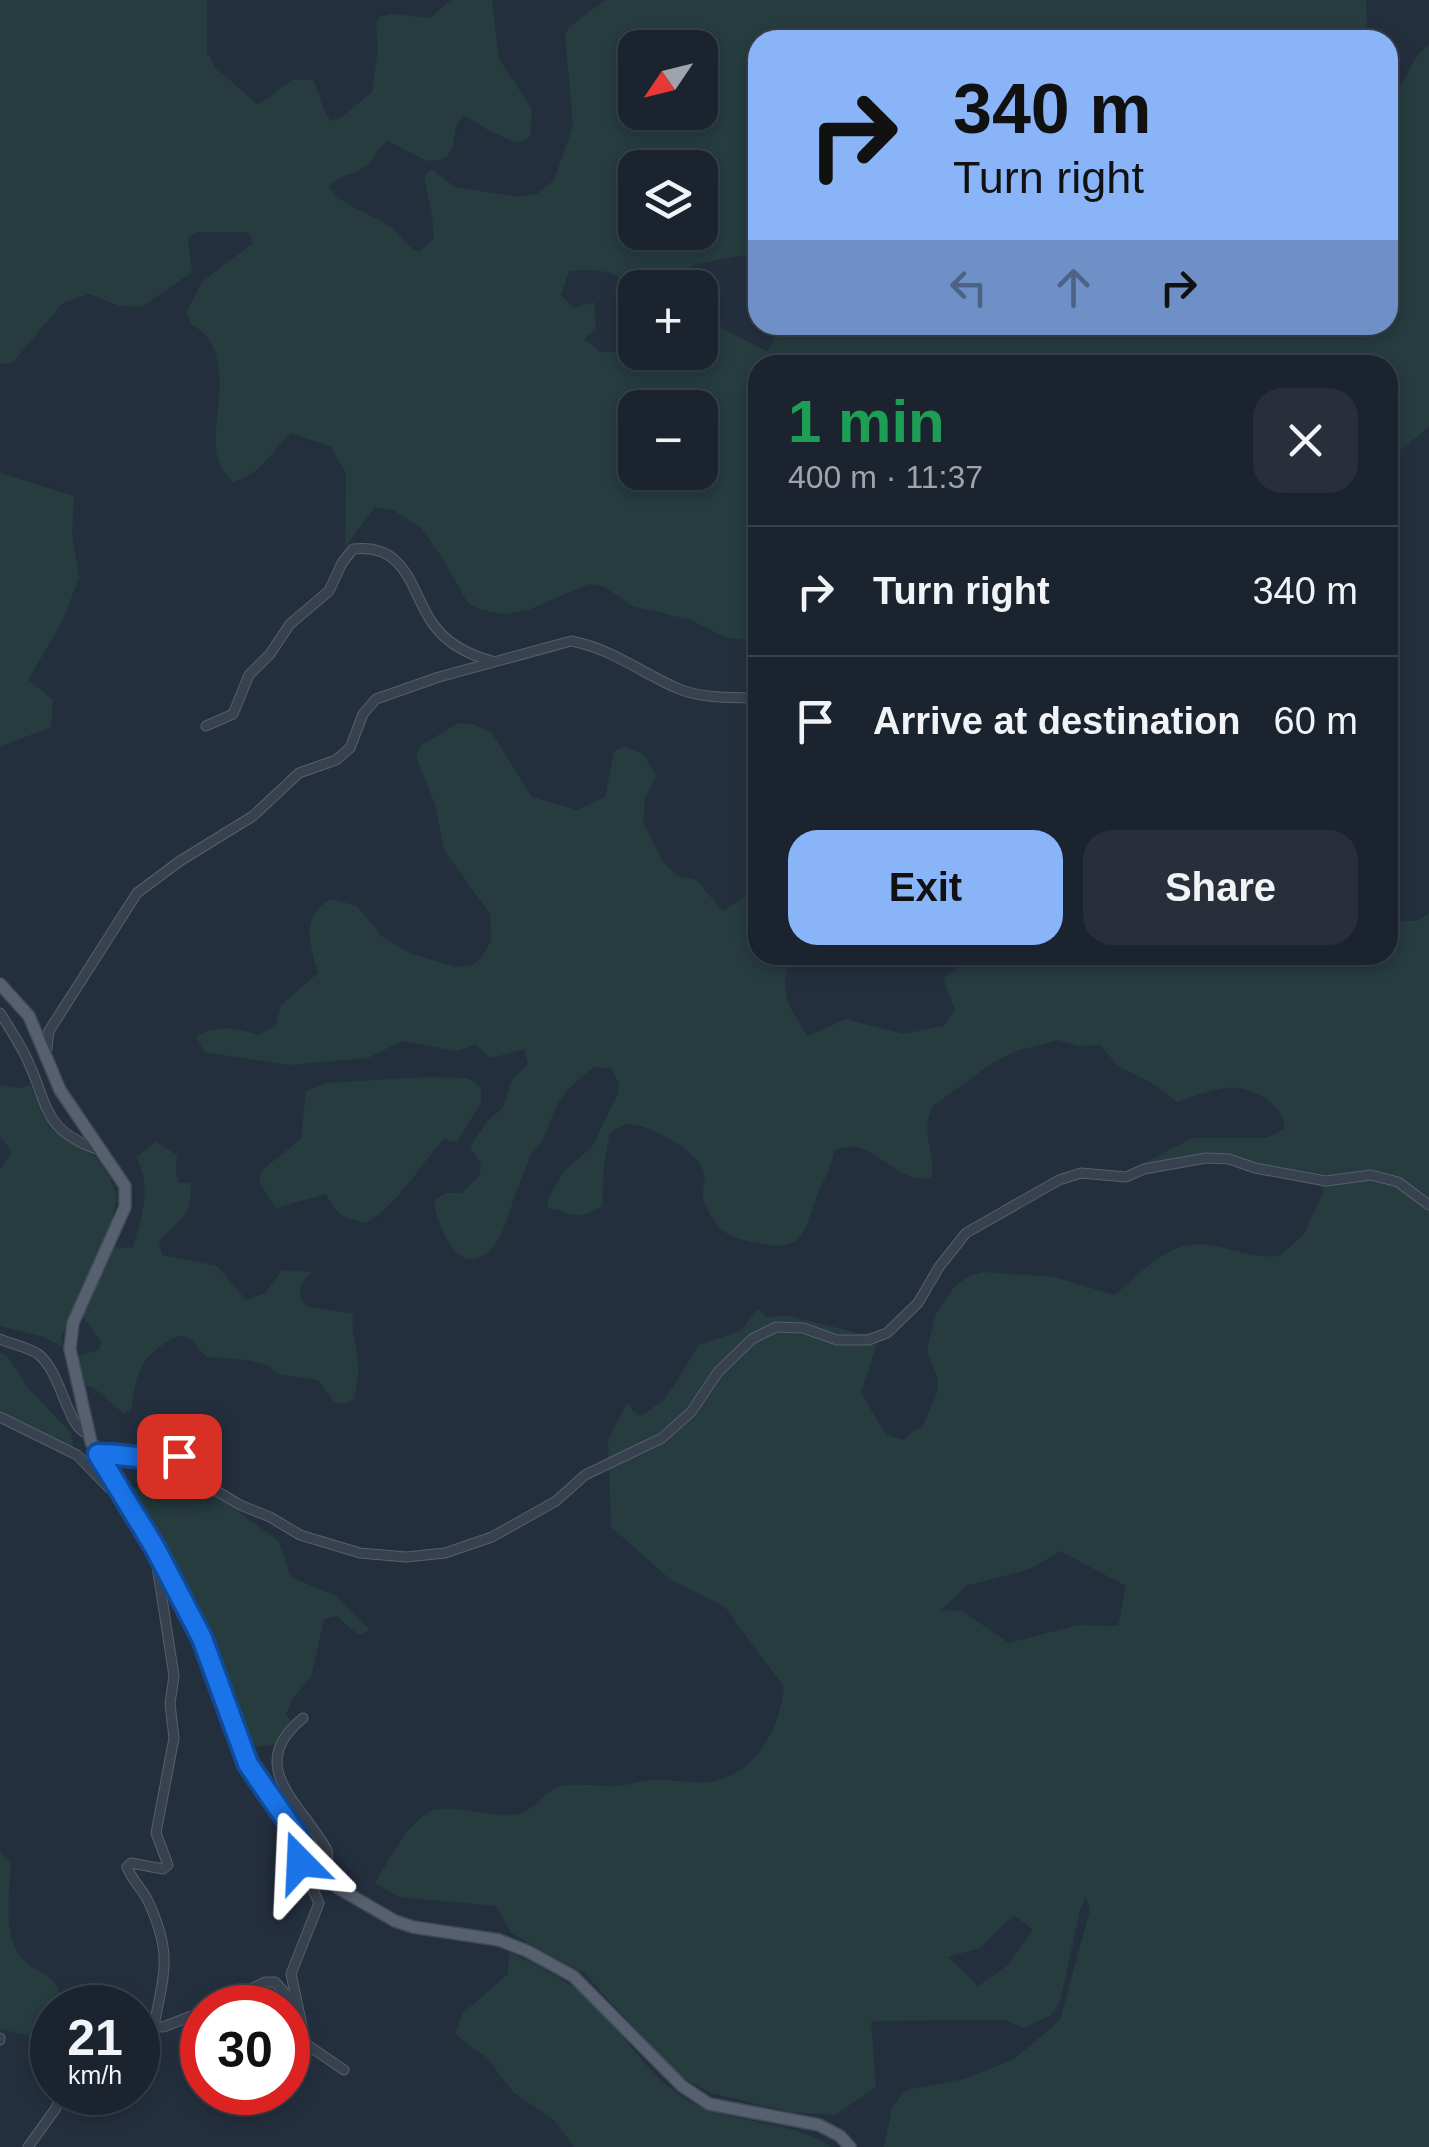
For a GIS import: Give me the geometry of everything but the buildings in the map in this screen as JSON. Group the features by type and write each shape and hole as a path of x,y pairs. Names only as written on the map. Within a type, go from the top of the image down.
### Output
{"main road":[{"path":"0,984 21,1004 76,1117 120,1176 126,1197 118,1226 74,1322 71,1338 88,1434 202,1638 248,1764 321,1872 338,1888 413,1928 499,1940 528,1950 573,1976 682,2086 710,2104 819,2125 840,2136 850,2147"}],"street":[{"path":"206,726 233,714 248,675 270,654 290,624 329,592 353,549 375,550 406,568 433,624 468,655 495,661"},
{"path":"46,1057 49,1031 137,894 180,861 253,816 299,774 336,760 350,748 364,714 376,699 572,641 647,671 680,690 711,697 748,698"},
{"path":"0,1013 25,1055 43,1106 55,1123 80,1144 104,1152"},
{"path":"98,1454 130,1454 151,1462 179,1456 197,1464 215,1490 240,1505 270,1517 300,1536 360,1553 406,1557 445,1552 492,1537 556,1501 585,1474 662,1438 690,1412 718,1372 752,1338 776,1327 803,1328 837,1340 868,1340 887,1333 918,1303 966,1232 1058,1180 1080,1172 1126,1177 1144,1169 1206,1158 1229,1159 1255,1168 1326,1181 1371,1175 1398,1182 1429,1206"},
{"path":"0,1339 38,1354 60,1386 74,1426 88,1434"},
{"path":"0,1417 77,1455 109,1488 122,1494"},
{"path":"154,1546 174,1676 170,1704 174,1738 156,1833 168,1865 163,1870 131,1863 127,1868 146,1896 161,1932 166,1956 160,1991"},
{"path":"303,1718 285,1732 275,1756 290,1795 327,1850 328,1860 321,1872"},
{"path":"292,1985 290,1974 319,1903 300,1862 299,1838"},
{"path":"310,2047 344,2070"},
{"path":"28,2147 51,2115"}],"green space":[{"path":"0,0 207,0 207,53 216,68 258,105 292,80 313,80 331,121 342,117 372,92 378,48 376,24 380,17 391,14 430,18 451,0 492,0 499,59 532,109 530,137 517,143 464,115 444,159 427,161 388,141 366,166 329,187 349,205 389,226 419,252 434,239 424,177 431,169 455,187 519,197 537,194 554,180 573,126 565,35 569,27 605,0 1366,0 1367,27 1364,30 748,30 748,257 693,265 686,270 618,270 618,277 595,270 569,271 561,295 574,308 594,302 596,329 584,339 600,352 618,352 618,370 718,370 718,322 723,329 767,351 775,335 1398,335 1398,89 1429,44 1429,427 1398,452 1398,355 748,355 748,640 727,638 691,620 632,606 605,587 589,584 528,610 505,614 478,609 467,602 420,527 393,510 375,507 345,547 346,473 331,447 292,433 259,468 232,482 216,450 219,380 214,348 186,313 202,282 253,243 248,232 197,232 188,238 192,272 142,307 120,306 89,294 63,303 13,362 0,364"},
{"path":"0,473 74,496 72,533 79,578 62,622 28,680 53,700 51,727 0,747"},
{"path":"458,723 473,724 492,733 532,797 577,810 605,797 614,751 624,747 643,754 656,776 645,798 643,822 663,862 677,876 696,880 723,911 748,894 748,965 788,965 787,998 808,1036 846,1019 903,1034 944,1026 955,1010 943,978 960,965 1398,965 1398,921 1418,921 1429,913 1429,2147 884,2147 892,2108 906,2090 964,2079 1013,2060 1060,2020 1090,1910 1086,1897 1060,2002 1050,2016 1023,2028 1004,2020 871,2021 876,2087 835,2115 790,2112 711,2093 679,2076 584,1973 512,1934 496,1906 398,1897 375,1883 407,1833 431,1811 514,1815 565,1785 619,1786 649,1780 710,1782 740,1770 771,1734 784,1687 725,1607 671,1580 611,1527 608,1440 627,1403 641,1416 665,1399 699,1345 740,1331 758,1309 766,1317 789,1316 871,1336 877,1344 861,1393 886,1435 903,1440 923,1425 937,1393 938,1380 927,1350 936,1314 954,1287 969,1276 982,1272 1055,1277 1114,1295 1157,1259 1181,1247 1210,1245 1253,1255 1280,1256 1304,1234 1324,1190 1321,1186 1335,1176 1249,1163 1179,1159 1130,1170 1193,1138 1267,1138 1285,1128 1283,1118 1262,1096 1233,1087 1177,1102 1150,1082 1118,1066 1100,1045 1078,1046 1058,1040 1016,1051 992,1063 933,1106 927,1126 930,1178 905,1174 859,1148 834,1151 803,1232 792,1243 773,1245 739,1239 722,1230 706,1205 704,1174 694,1157 663,1135 631,1124 610,1133 602,1206 578,1215 547,1208 564,1171 592,1147 618,1093 619,1084 611,1068 594,1067 557,1105 530,1158 499,1239 478,1258 467,1259 458,1254 444,1234 434,1201 445,1193 462,1193 480,1175 481,1164 470,1147 487,1121 503,1108 512,1079 528,1064 524,1049 492,1058 476,1045 456,1051 402,1041 368,1058 288,1065 204,1052 197,1038 207,1031 222,1029 259,1035 276,1026 281,1005 318,973 310,942 311,923 314,914 331,899 357,906 381,936 409,953 456,967 472,965 482,957 491,941 490,914 444,850 435,804 416,757 420,746","holes":["1060,1551 1126,1586 1118,1626 1077,1625 1009,1643 962,1611 941,1610 966,1586 1030,1569","1014,1915 1033,1930 1008,1965 978,1986 948,1957 980,1948"]},
{"path":"468,1078 481,1088 481,1102 457,1142 444,1139 378,1215 366,1223 351,1219 334,1207 326,1194 276,1208 259,1182 262,1170 301,1139 306,1091 327,1083"},
{"path":"0,1085 30,1085 50,1125 96,1157 117,1197 112,1219 61,1338 63,1347 44,1337 0,1326 0,1170 12,1152 0,1136"},
{"path":"156,1142 177,1155 179,1183 191,1183 186,1211 159,1241 162,1255 217,1266 246,1300 265,1293 282,1270 312,1272 300,1286 300,1297 307,1306 353,1314 358,1369 354,1399 343,1404 334,1402 318,1380 281,1375 267,1365 208,1357 184,1336 175,1337 147,1358 139,1373 131,1409 124,1414 94,1388 83,1384 78,1356 99,1350 101,1341 81,1314 115,1247 133,1248 145,1191 136,1157"},
{"path":"0,1352 71,1433 73,1447 0,1414"},
{"path":"190,1465 212,1493 279,1541 291,1577 336,1596 370,1630 358,1635 337,1616 324,1619 311,1677 293,1698 286,1714 291,1721 275,1745 249,1747 210,1643 133,1488 177,1481"},
{"path":"0,1852 11,1862 9,1913 13,1942 26,1962 56,1985 30,1985 30,2036 0,2029"},
{"path":"509,1952 580,1992 651,2069 686,2099 721,2114 797,2131 831,2147 574,2147 554,2120 513,2092 487,2058 455,2034 463,2013 508,1974"}],"route":[{"path":"179,1456 151,1462 130,1454 98,1454 154,1546 202,1638 248,1764 299,1838 300,1862"}]}
